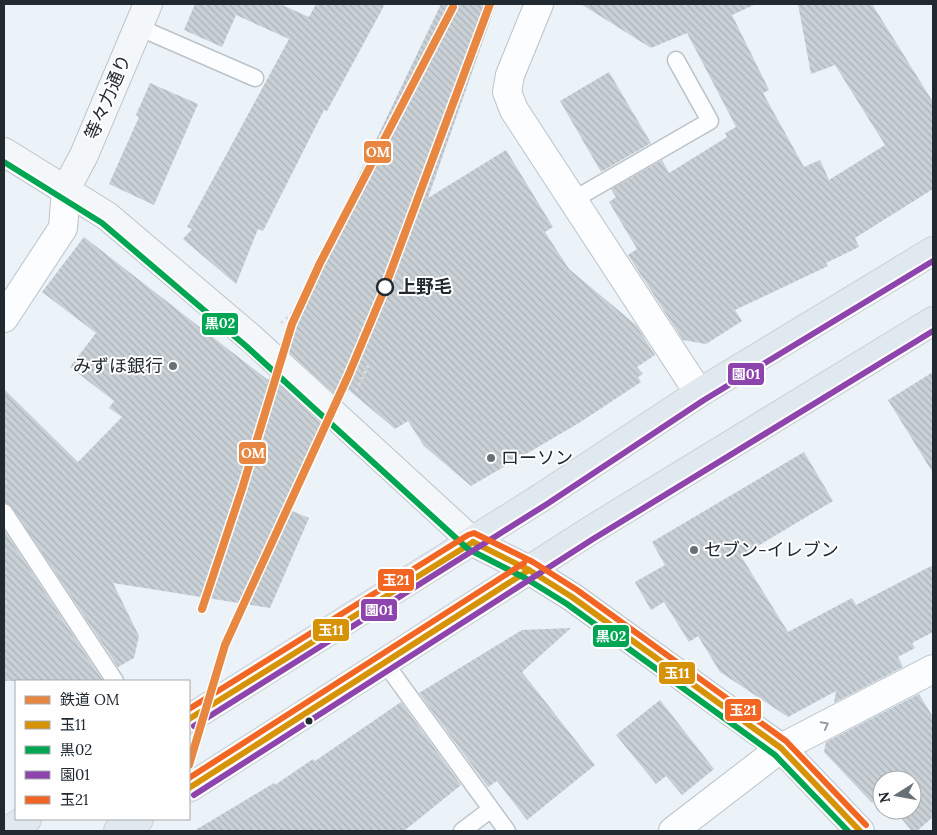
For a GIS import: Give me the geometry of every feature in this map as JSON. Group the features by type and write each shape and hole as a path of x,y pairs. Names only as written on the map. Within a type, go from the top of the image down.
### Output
{"highway":[{"path":"190,718 473,542 699,393 933,251"},
{"path":"190,787 530,570 933,321"},
{"path":"7,831 25,820"},
{"path":"118,831 137,820"}],"street":[{"path":"539,4 510,75 507,92 514,110 699,393"},
{"name":"等々力通り","path":"66,189 84,155 143,15"},
{"path":"4,152 107,216 252,338 473,542 530,570 572,596 782,748 860,831"},
{"path":"4,318 63,228 66,189"},
{"path":"673,831 782,748 933,669"}],"lane":[{"path":"143,15 255,78"},
{"path":"573,200 710,121 676,60"},
{"path":"4,512 114,680"},
{"path":"385,663 507,831"},
{"path":"462,831 490,810"}],"path":[{"path":"352,399 369,364"}],"building":[{"path":"195,4 280,4 309,17 316,4 385,4 327,111 324,110 263,231 258,229 236,284 183,239 192,229 187,227 289,39 236,15 222,47 184,30"},
{"path":"441,4 496,4 428,198 506,150 553,227 545,232 569,269 636,325 655,355 637,367 643,374 638,377 641,382 579,423 471,486 424,446 408,421 395,429 344,386 339,398 281,345 294,311"},
{"path":"581,4 756,4 732,15 769,90 763,93 804,167 820,160 829,180 885,145 835,65 811,74 798,4 872,4 933,102 933,189 855,238 859,247 826,263 828,266 735,310 742,321 706,344 683,340 628,255 637,249 609,202 616,197 611,189 662,160 669,173 727,137 725,133 736,127 687,33 651,48"},
{"path":"609,72 651,143 601,172 560,101"},
{"path":"150,83 198,104 154,205 109,184 139,117 136,115"},
{"path":"84,237 268,380 270,376 325,427 285,508 309,518 270,608 113,583 139,636 134,658 118,667 12,507 4,502 4,389 78,462 122,417 109,408 114,401 70,367 96,333 42,292"},
{"path":"933,372 933,473 888,400"},
{"path":"804,452 833,501 741,556 788,632 852,598 856,605 933,565 933,632 912,643 915,648 898,657 903,667 834,703 836,691 788,717 720,672 698,636 689,642 664,602 651,610 635,582 665,565 652,542"},
{"path":"4,530 102,680 4,681"},
{"path":"571,628 522,672 595,765 527,820 497,781 488,787 419,693 522,630"},
{"path":"919,694 933,717 933,817 917,831 912,831 903,820 922,820 922,770 872,770 872,803 824,752 826,742"},
{"path":"660,700 714,769 682,795 666,776 656,784 616,735"},
{"path":"401,702 461,785 404,831 194,831 274,783 275,785 313,759 315,761"}],"rail line":[{"name":"OM","path":"190,762 225,645 349,374 382,295 490,4"},
{"name":"OM","path":"202,609 242,489 292,324 320,263 453,7"}],"transit line":[{"name":"黒02","path":"4,162 102,223 246,346 468,549 525,578 567,604 775,755 848,831"},
{"name":"園01","path":"194,726 547,504 704,400 933,261"},
{"name":"園01","path":"194,795 593,539 933,331"},
{"name":"玉21","path":"190,708 474,533 533,562 577,590 786,741 866,825"},
{"name":"玉11","path":"473,542 529,570 572,597 781,748 860,831"},
{"name":"玉11","path":"190,718 473,542"},
{"name":"玉21","path":"190,777 524,563"},
{"name":"玉11","path":"190,787 529,570"}],"place":[{"name":"上野毛","path":"385,287"},
{"name":"みずほ銀行","path":"173,366"},
{"name":"ローソン","path":"491,458"},
{"name":"セブン-イレブン","path":"694,550"}]}
